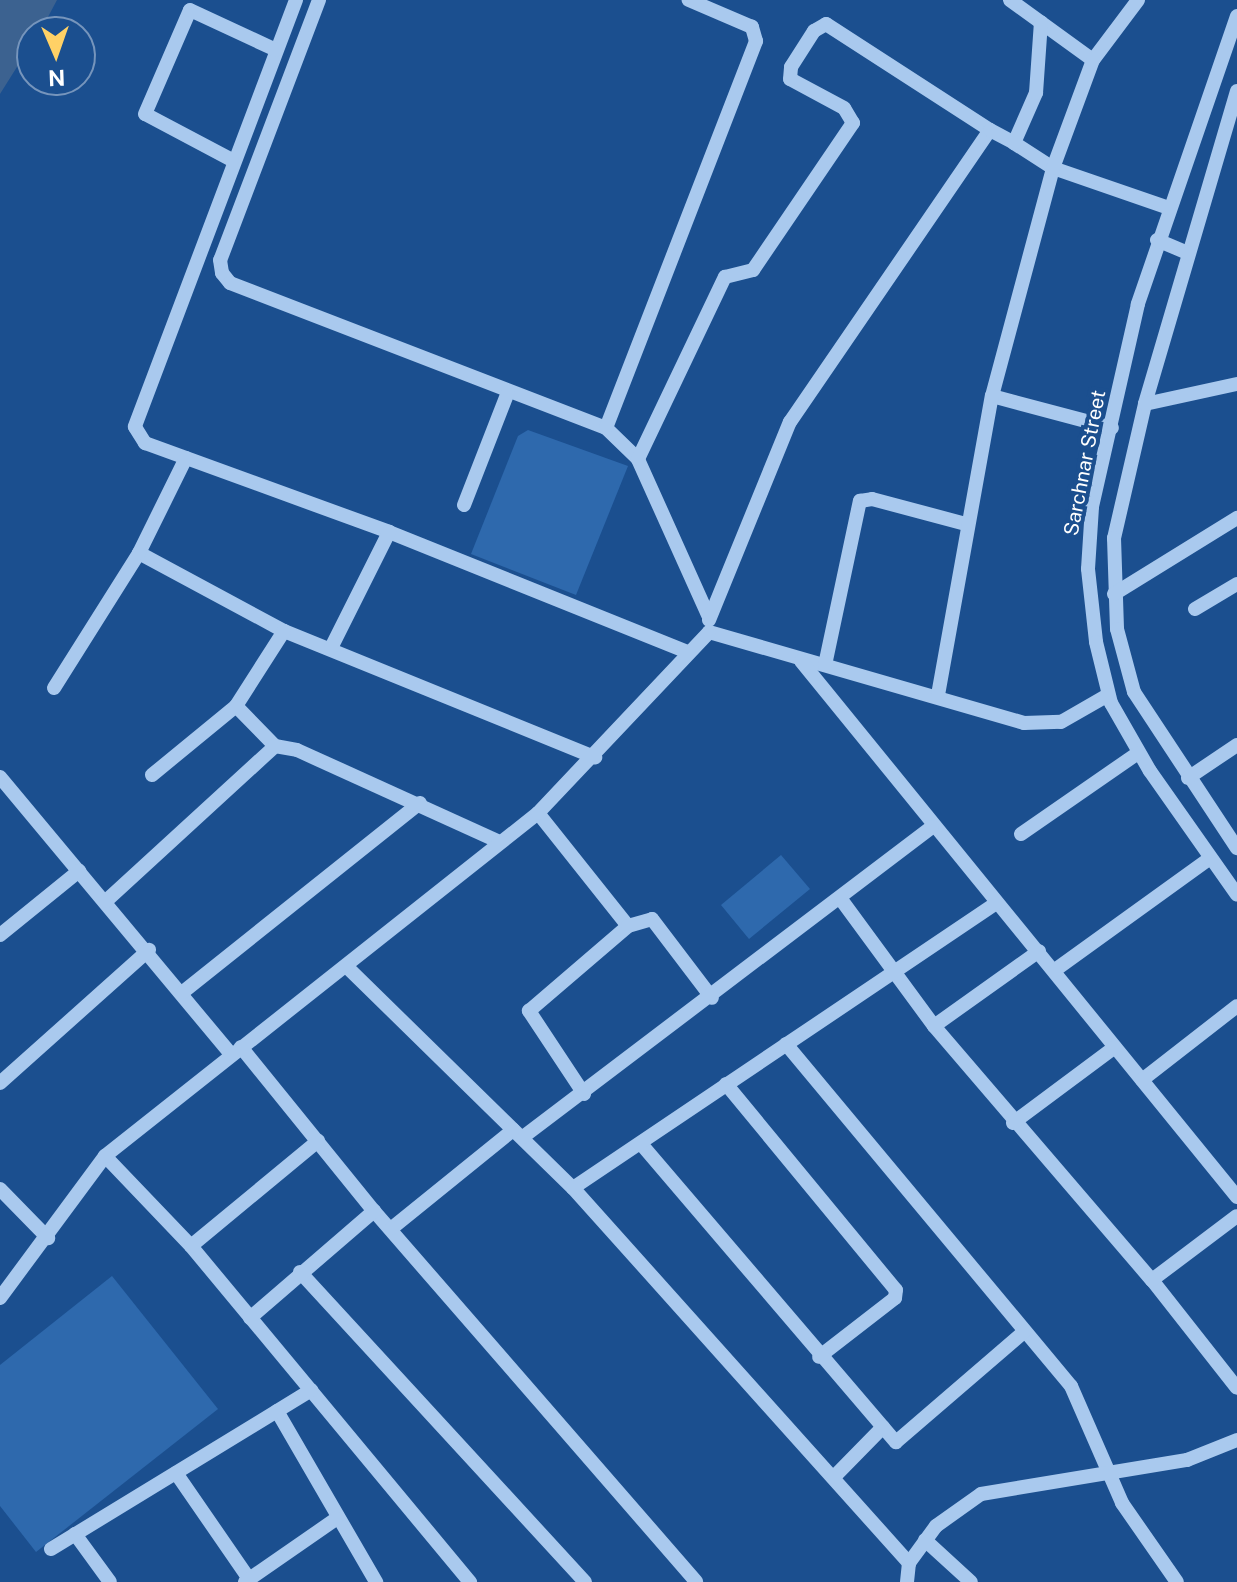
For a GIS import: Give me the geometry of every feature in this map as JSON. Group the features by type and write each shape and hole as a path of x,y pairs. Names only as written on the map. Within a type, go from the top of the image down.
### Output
{"street":[{"path":"296,0 232,160 135,427 145,443 389,532 687,652"},
{"path":"319,0 220,260 222,273 230,283 606,428 638,459 708,615 709,632"},
{"path":"606,428 756,41 752,27 689,0"},
{"path":"1010,0 1093,60"},
{"path":"938,695 966,524 992,396 1053,168 1093,60 1138,0"},
{"path":"232,160 145,114 190,10 276,50"},
{"name":"Sarchnar Street","path":"1237,16 1157,240 1112,428 1088,548 1096,642 1108,695 1138,753 1237,895"},
{"path":"1014,143 1036,93 1041,22"},
{"path":"638,459 725,277 753,270 853,123 844,108 790,79 791,67 814,31 826,24 1053,168 1169,208"},
{"name":"Sarchnar Street","path":"1237,91 1145,404 1114,538 1117,629 1134,692 1237,848"},
{"path":"708,615 790,422 990,130"},
{"path":"1157,240 1188,253"},
{"path":"1145,404 1237,384"},
{"path":"464,505 508,392"},
{"path":"992,396 1112,428"},
{"path":"54,688 139,553 186,458"},
{"path":"825,665 860,501 872,499 966,524"},
{"path":"1114,594 1237,518"},
{"path":"331,648 389,532"},
{"path":"139,553 284,631 595,757"},
{"path":"1195,609 1237,584"},
{"path":"152,775 236,706 284,631"},
{"path":"0,1298 48,1238 105,1156 236,1050 347,967 498,841 538,813 595,757 687,652 709,632"},
{"path":"709,632 801,661 938,695 1004,718 1043,724 1061,722 1108,695"},
{"path":"801,661 932,827 995,904 1055,970 1237,1197"},
{"path":"236,706 275,746 297,750 420,803 498,841"},
{"path":"1188,778 1237,745"},
{"path":"106,901 275,746"},
{"path":"1021,834 1138,753"},
{"path":"0,777 183,992 318,1141 374,1211 392,1228 696,1582"},
{"path":"183,992 420,803"},
{"path":"538,813 628,926"},
{"path":"392,1228 518,1133 584,1094 932,827"},
{"path":"1055,970 1209,859"},
{"path":"0,935 79,871"},
{"path":"840,898 934,1026 1013,1123 1152,1280 1237,1388"},
{"path":"573,1188 642,1145 726,1084 995,904"},
{"path":"584,1094 529,1011 628,926 652,919 712,998"},
{"path":"0,1083 149,950"},
{"path":"934,1026 1039,951"},
{"path":"347,967 573,1188 909,1563"},
{"path":"1142,1080 1237,1006"},
{"path":"786,1044 1071,1386 1108,1476 1144,1538 1177,1582"},
{"path":"1013,1123 1115,1047"},
{"path":"726,1084 896,1290 895,1298 819,1357"},
{"path":"191,1246 318,1141"},
{"path":"642,1145 819,1357 896,1442 1024,1332"},
{"path":"105,1156 191,1246 470,1582"},
{"path":"0,1189 48,1238"},
{"path":"250,1318 374,1211"},
{"path":"1152,1280 1237,1216"},
{"path":"300,1272 585,1582"},
{"path":"51,1549 311,1390"},
{"path":"277,1411 336,1519 376,1582"},
{"path":"834,1477 883,1427"},
{"path":"907,1582 909,1563 925,1540 947,1515 981,1494 1108,1476 1187,1460 1237,1440"},
{"path":"176,1473 247,1580 336,1519"},
{"path":"75,1534 110,1582"},
{"path":"925,1540 971,1582"}],"shaded area":[{"path":"0,0 57,0 48,16 16,16 16,68 0,94"},
{"path":"528,430 628,466 576,595 471,554 518,436"},
{"path":"781,855 810,889 749,939 721,905"},
{"path":"112,1276 218,1409 36,1552 0,1506 0,1365"}]}
